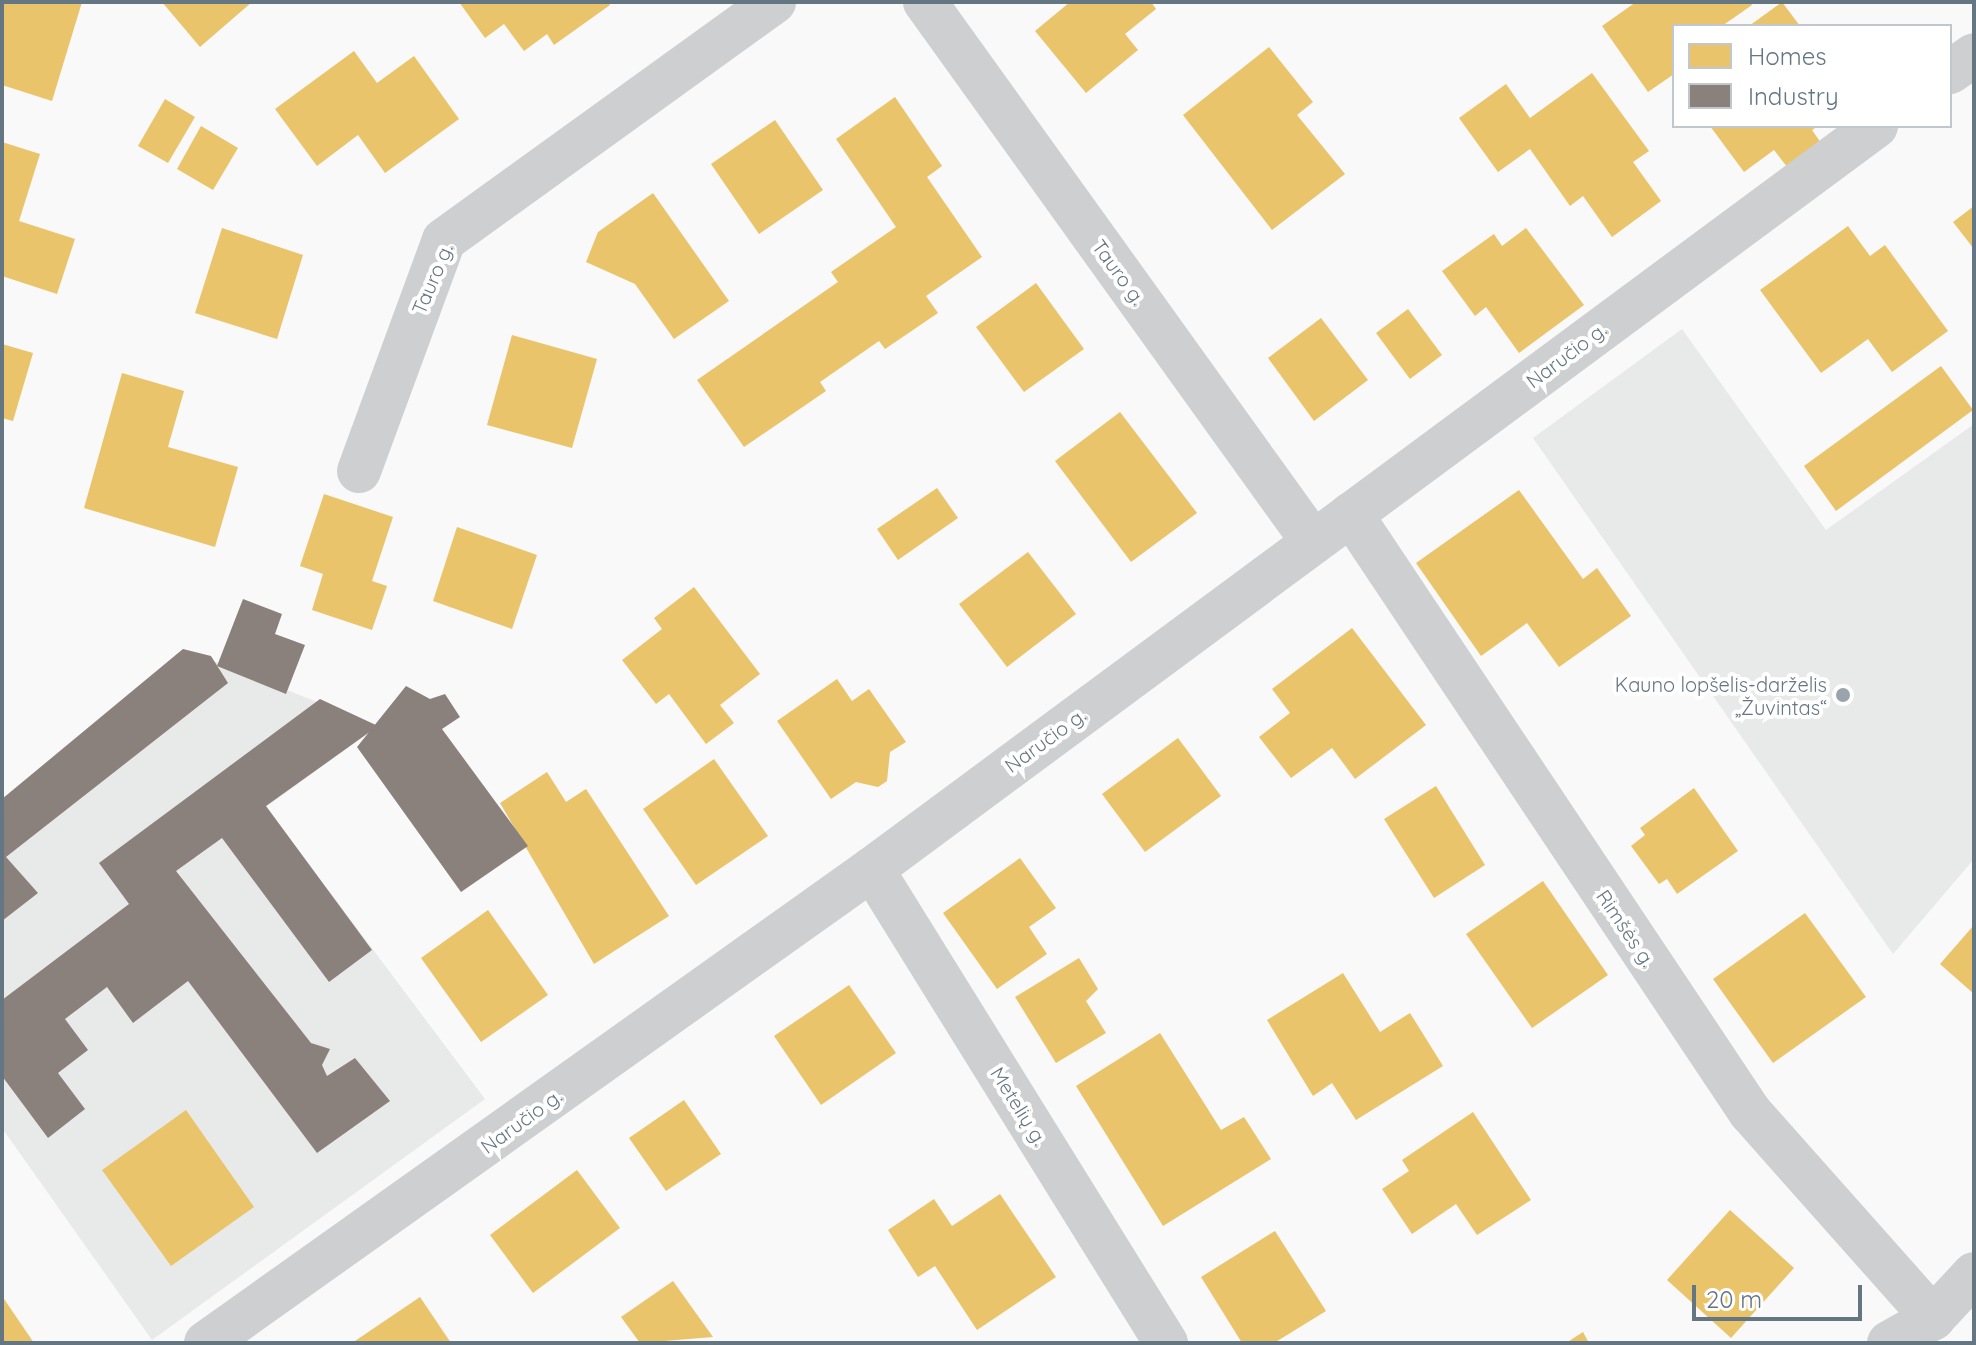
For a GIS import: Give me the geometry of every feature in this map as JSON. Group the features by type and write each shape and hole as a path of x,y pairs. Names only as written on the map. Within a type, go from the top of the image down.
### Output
{"street":[{"name":"Tauro g.","path":"359,471 444,240 774,2"},
{"name":"Tauro g.","path":"925,2 1313,542"},
{"path":"1952,71 1974,55"},
{"name":"Naručio g.","path":"206,1343 872,869 1873,128"},
{"name":"Rimšės g.","path":"1351,514 1750,1112 1933,1318"},
{"name":"Metelių g.","path":"872,869 1166,1343"},
{"path":"1889,1343 1933,1318 1974,1274"}],"shaded area":[{"name":"Kauno lopšelis-darželis „Žuvintas“","path":"1682,329 1826,530 1974,424 1974,859 1893,954 1533,438"},
{"path":"183,649 378,726 266,807 485,1099 152,1340 2,1128 2,799"}],"building: Homes":[{"path":"2,2 82,2 52,101 2,85"},
{"path":"162,2 252,2 200,47"},
{"path":"459,2 608,2 610,5 554,45 547,34 524,51 504,24 485,38"},
{"path":"1070,2 1151,2 1156,9 1125,34 1138,50 1086,93 1035,31"},
{"path":"1636,2 1750,2 1752,5 1725,24 1672,24 1672,75 1648,92 1602,26"},
{"path":"1782,2 1798,24 1752,24"},
{"path":"1269,47 1313,102 1297,115 1345,174 1272,230 1183,115"},
{"path":"354,51 377,83 414,56 459,119 385,173 358,135 317,166 275,109"},
{"path":"1592,73 1649,151 1633,162 1661,201 1612,237 1583,196 1570,206 1530,149 1498,172 1459,118 1506,84 1530,118"},
{"path":"895,97 942,166 927,177 982,257 926,296 938,313 885,349 879,341 820,382 826,391 744,447 697,380 838,282 831,272 896,227 836,139"},
{"path":"165,99 195,117 168,163 138,146"},
{"path":"775,120 823,190 759,234 711,164"},
{"path":"201,126 238,148 213,190 177,169"},
{"path":"1711,128 1815,128 1812,130 1821,143 1788,168 1774,150 1744,172"},
{"path":"2,142 40,154 19,221 75,239 57,294 2,276"},
{"path":"653,193 729,301 674,339 635,284 586,262 598,232"},
{"path":"1974,206 1974,249 1953,222"},
{"path":"1848,226 1870,256 1885,245 1948,331 1892,372 1868,339 1821,373 1760,290"},
{"path":"222,228 303,255 277,339 195,313"},
{"path":"1526,228 1584,305 1519,353 1486,307 1475,316 1442,271 1494,234 1502,246"},
{"path":"1036,283 1084,349 1024,392 976,327"},
{"path":"1408,309 1442,355 1410,379 1376,333"},
{"path":"1321,318 1368,380 1314,421 1268,358"},
{"path":"512,335 597,359 572,448 487,425"},
{"path":"2,344 33,353 13,421 2,418"},
{"path":"1941,366 1973,410 1836,511 1804,466"},
{"path":"122,373 184,391 168,447 238,467 215,547 84,508"},
{"path":"1120,412 1197,513 1131,562 1055,461"},
{"path":"937,488 958,518 898,560 877,529"},
{"path":"1519,490 1583,579 1597,568 1631,616 1559,667 1527,623 1481,656 1416,563"},
{"path":"324,494 393,517 372,581 387,586 372,630 312,610 323,574 300,566"},
{"path":"457,527 537,555 512,629 433,601"},
{"path":"1028,552 1076,614 1007,667 959,604"},
{"path":"694,587 760,674 720,705 734,723 706,744 669,694 656,704 622,660 662,629 654,618"},
{"path":"1352,628 1426,725 1355,779 1332,748 1291,778 1259,737 1290,713 1272,689"},
{"path":"837,679 852,701 869,689 906,742 890,752 887,781 878,787 856,782 831,799 777,721"},
{"path":"1178,738 1221,796 1145,852 1102,794"},
{"path":"714,759 768,836 696,885 643,809"},
{"path":"547,772 566,802 586,789 669,916 594,964 500,803"},
{"path":"1436,786 1485,865 1434,898 1384,819"},
{"path":"1694,788 1738,851 1677,894 1667,879 1659,884 1631,846 1645,835 1640,828"},
{"path":"1020,858 1056,908 1029,927 1047,954 997,989 943,913"},
{"path":"1543,881 1608,975 1532,1028 1466,934"},
{"path":"488,910 548,995 481,1042 421,958"},
{"path":"1805,913 1866,997 1773,1063 1713,979"},
{"path":"1974,925 1974,994 1940,964"},
{"path":"1079,958 1098,989 1086,1001 1106,1033 1056,1063 1015,997"},
{"path":"1343,973 1380,1032 1410,1013 1443,1066 1356,1120 1332,1083 1313,1096 1267,1020"},
{"path":"849,985 896,1053 821,1105 774,1036"},
{"path":"1160,1033 1221,1130 1244,1117 1271,1159 1163,1226 1076,1086"},
{"path":"684,1100 721,1154 666,1191 629,1138"},
{"path":"186,1110 254,1207 171,1266 102,1170"},
{"path":"1473,1112 1531,1200 1477,1235 1456,1204 1412,1234 1382,1189 1409,1171 1402,1160"},
{"path":"577,1170 620,1228 533,1293 490,1235"},
{"path":"1000,1194 1056,1277 977,1330 935,1266 918,1277 888,1230 934,1199 952,1226"},
{"path":"1730,1210 1794,1268 1731,1338 1667,1280"},
{"path":"1275,1231 1326,1311 1274,1343 1242,1343 1201,1277"},
{"path":"673,1281 713,1337 640,1343 621,1317"},
{"path":"2,1296 34,1343 2,1343"},
{"path":"420,1297 451,1343 352,1343"},
{"path":"1583,1332 1589,1343 1566,1343"}],"building: Industry":[{"path":"243,599 282,614 275,634 305,645 286,694 217,666"},
{"path":"183,649 211,656 228,683 6,857 38,893 2,921 2,799"},
{"path":"406,686 430,699 445,694 460,717 442,729 528,846 461,892 357,747"},
{"path":"320,699 378,726 266,806 372,950 329,982 222,838 176,871 311,1043 330,1049 322,1065 327,1076 355,1058 390,1101 317,1153 188,981 133,1023 107,987 65,1019 88,1050 58,1073 85,1109 48,1138 2,1076 2,1000 129,904 99,863"}],"place":[{"name":"Kauno lopšelis-darželis „Žuvintas“","path":"1843,695"}]}
